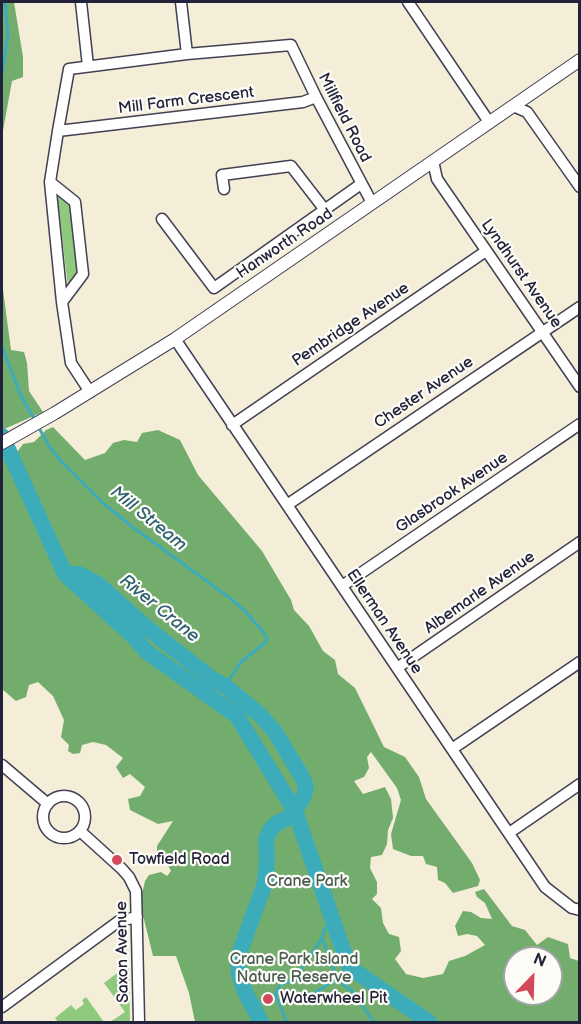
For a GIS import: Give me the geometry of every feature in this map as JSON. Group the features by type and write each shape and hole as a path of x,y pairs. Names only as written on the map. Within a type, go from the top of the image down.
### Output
{"main road":[{"name":"Hanworth Road","path":"7,440 175,339 579,60"}],"street":[{"path":"81,2 88,66"},
{"path":"90,392 71,363 62,302 50,182 69,69 187,54 181,2"},
{"path":"408,2 489,122"},
{"name":"Millfield Road","path":"187,54 291,45 372,203"},
{"path":"527,112 528,96"},
{"name":"Mill Farm Crescent","path":"58,131 303,102 316,97"},
{"path":"513,106 527,112 579,187"},
{"name":"Lyndhurst Avenue","path":"432,161 437,179 579,387"},
{"path":"224,189 222,174 291,166 325,210"},
{"name":"Lyndhurst Avenue","path":"419,170 437,179"},
{"path":"50,182 75,202 83,274 62,302"},
{"name":"Hanworth Road","path":"162,219 214,288 361,184"},
{"name":"Pembridge Avenue","path":"232,425 486,251"},
{"name":"Chester Avenue","path":"287,505 579,307"},
{"name":"Ellerman Avenue","path":"175,339 545,887 572,908 579,910"},
{"name":"Glasbrook Avenue","path":"342,586 579,424"},
{"name":"Albemarle Avenue","path":"397,668 579,542"},
{"path":"452,749 579,662"},
{"path":"2,765 48,804"},
{"path":"509,833 579,784"},
{"path":"66,796 78,801 85,812 84,825 80,831 68,838 53,835 43,817 48,804 53,799 66,796"},
{"name":"Saxon Avenue","path":"80,831 129,877 136,891 139,1023"},
{"path":"2,1007 119,921 137,917"}],"green space":[{"path":"2,2 14,2 23,57 23,77 12,81 2,136"},
{"path":"57,194 70,204 79,272 68,287"},
{"path":"2,282 11,350 24,352 29,391 43,412 2,430"},
{"name":"Crane Park","path":"53,427 85,460 105,453 113,443 124,440 137,442 142,433 158,430 180,440 198,475 262,551 291,600 294,610 309,626 323,651 335,660 338,674 355,688 384,747 405,757 419,777 426,799 472,863 480,880 478,886 453,893 445,883 438,880 437,867 426,864 423,856 411,856 393,849 391,834 401,800 397,788 371,752 367,757 369,768 364,777 354,781 363,794 385,787 391,799 393,818 388,830 387,844 382,855 371,857 370,868 377,882 377,894 372,899 381,908 383,923 389,934 399,937 401,951 395,959 406,974 423,978 443,974 449,961 465,956 485,945 477,936 467,934 458,936 455,926 463,911 471,912 481,918 492,919 485,903 477,897 475,892 484,889 512,926 525,930 537,945 548,937 568,944 570,958 579,961 579,1022 195,1022 189,993 176,956 153,956 140,903 145,881 149,875 161,872 167,876 171,871 165,860 157,859 157,846 173,821 158,824 130,810 128,799 140,796 145,787 130,774 123,778 116,767 123,758 106,745 93,742 82,745 80,753 73,754 68,751 69,745 61,737 64,720 53,696 38,682 29,685 26,697 16,701 2,689 2,463 3,459 14,456 23,444 34,442 46,430"},
{"path":"124,968 129,968 130,1022 110,1022 125,1012 104,983"},
{"path":"86,997 104,1022 58,1022 55,1018 71,1005 76,1010 84,1004 82,1000"}],"waterway":[{"name":"Mill Stream","path":"2,74 8,35 5,2"},
{"name":"Mill Stream","path":"2,347 21,396 36,422"},
{"name":"Mill Stream","path":"39,428 61,461 103,503 230,598 264,633 266,642 241,662 225,686"},
{"name":"River Crane","path":"2,436 65,574 133,636 147,652 237,716 295,811 349,967 429,1022"},
{"name":"River Crane","path":"65,574 79,574 98,584 146,627 260,715 275,732 306,786 304,796 295,811 288,818 277,823 270,830 266,840 265,883 238,957 239,974 245,992 261,1022"},
{"path":"255,1011 262,1001 275,995 281,984 297,980 322,938 325,928 330,928"},
{"path":"322,938 338,980 352,991 374,1022"},
{"path":"277,990 304,997 338,980"},
{"path":"275,995 287,1022"}],"place":[{"name":"Towfield Road","path":"117,860"},
{"name":"Waterwheel Pit","path":"268,999"}],"park label":[{"name":"Crane Park Island Nature Reserve","path":"294,969"}]}
